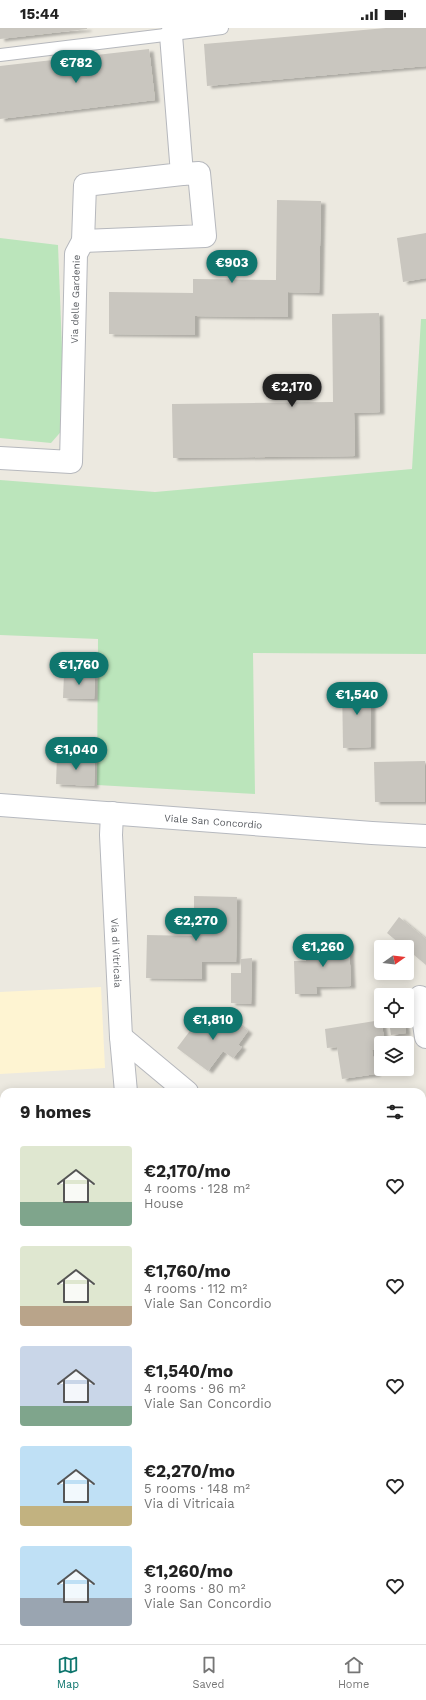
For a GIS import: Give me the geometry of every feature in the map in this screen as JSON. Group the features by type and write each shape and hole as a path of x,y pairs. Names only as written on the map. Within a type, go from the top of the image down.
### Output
{"street":[{"path":"83,241 204,236 199,173 182,174 171,35"},
{"name":"Via delle Gardenie","path":"0,458 71,462 76,254 83,241 84,185 182,174"},
{"name":"Viale San Concordio","path":"0,805 426,836"},
{"name":"Via di Vitricaia","path":"112,813 121,1036 126,1088"},
{"path":"420,997 426,1037"},
{"path":"121,1036 182,1088"}],"lane":[{"path":"0,55 222,28"}],"shaded area":[{"path":"101,987 105,1068 0,1074 0,992"}],"green space":[{"path":"0,238 58,245 65,427 51,443 0,438"},
{"path":"421,319 426,319 426,654 253,653 255,794 97,785 98,639 0,635 0,480 155,492 412,469"}],"building":[{"path":"0,28 87,28 87,29 0,39"},
{"path":"386,28 426,28 426,66 207,86 204,44"},
{"path":"149,49 155,100 0,119 0,66"},
{"path":"277,200 321,201 319,293 288,292 288,317 195,316 195,335 109,334 109,292 193,293 193,279 276,280"},
{"path":"426,233 426,278 403,282 397,238"},
{"path":"379,313 380,412 354,413 355,456 173,458 172,404 333,402 332,314"},
{"path":"64,674 95,675 94,699 63,698"},
{"path":"342,684 371,684 371,747 343,748"},
{"path":"57,756 95,758 94,786 56,784"},
{"path":"425,761 425,802 375,802 374,762"},
{"path":"194,896 237,897 236,962 202,962 202,979 146,978 147,935 194,936"},
{"path":"399,917 426,939 426,965 414,955 414,940 396,940 387,933"},
{"path":"349,942 351,986 316,987 317,994 295,994 294,961 306,961 306,943"},
{"path":"252,958 251,1004 231,1003 231,973 241,973 241,959"},
{"path":"221,1011 248,1031 238,1045 242,1047 233,1058 223,1051 208,1071 177,1048 198,1020 209,1028"},
{"path":"374,1021 374,1028 382,1028 384,1036 374,1036 374,1050 372,1050 374,1074 342,1079 337,1047 327,1048 325,1029"},
{"path":"390,1028 405,1028 406,1033 391,1035"}]}
